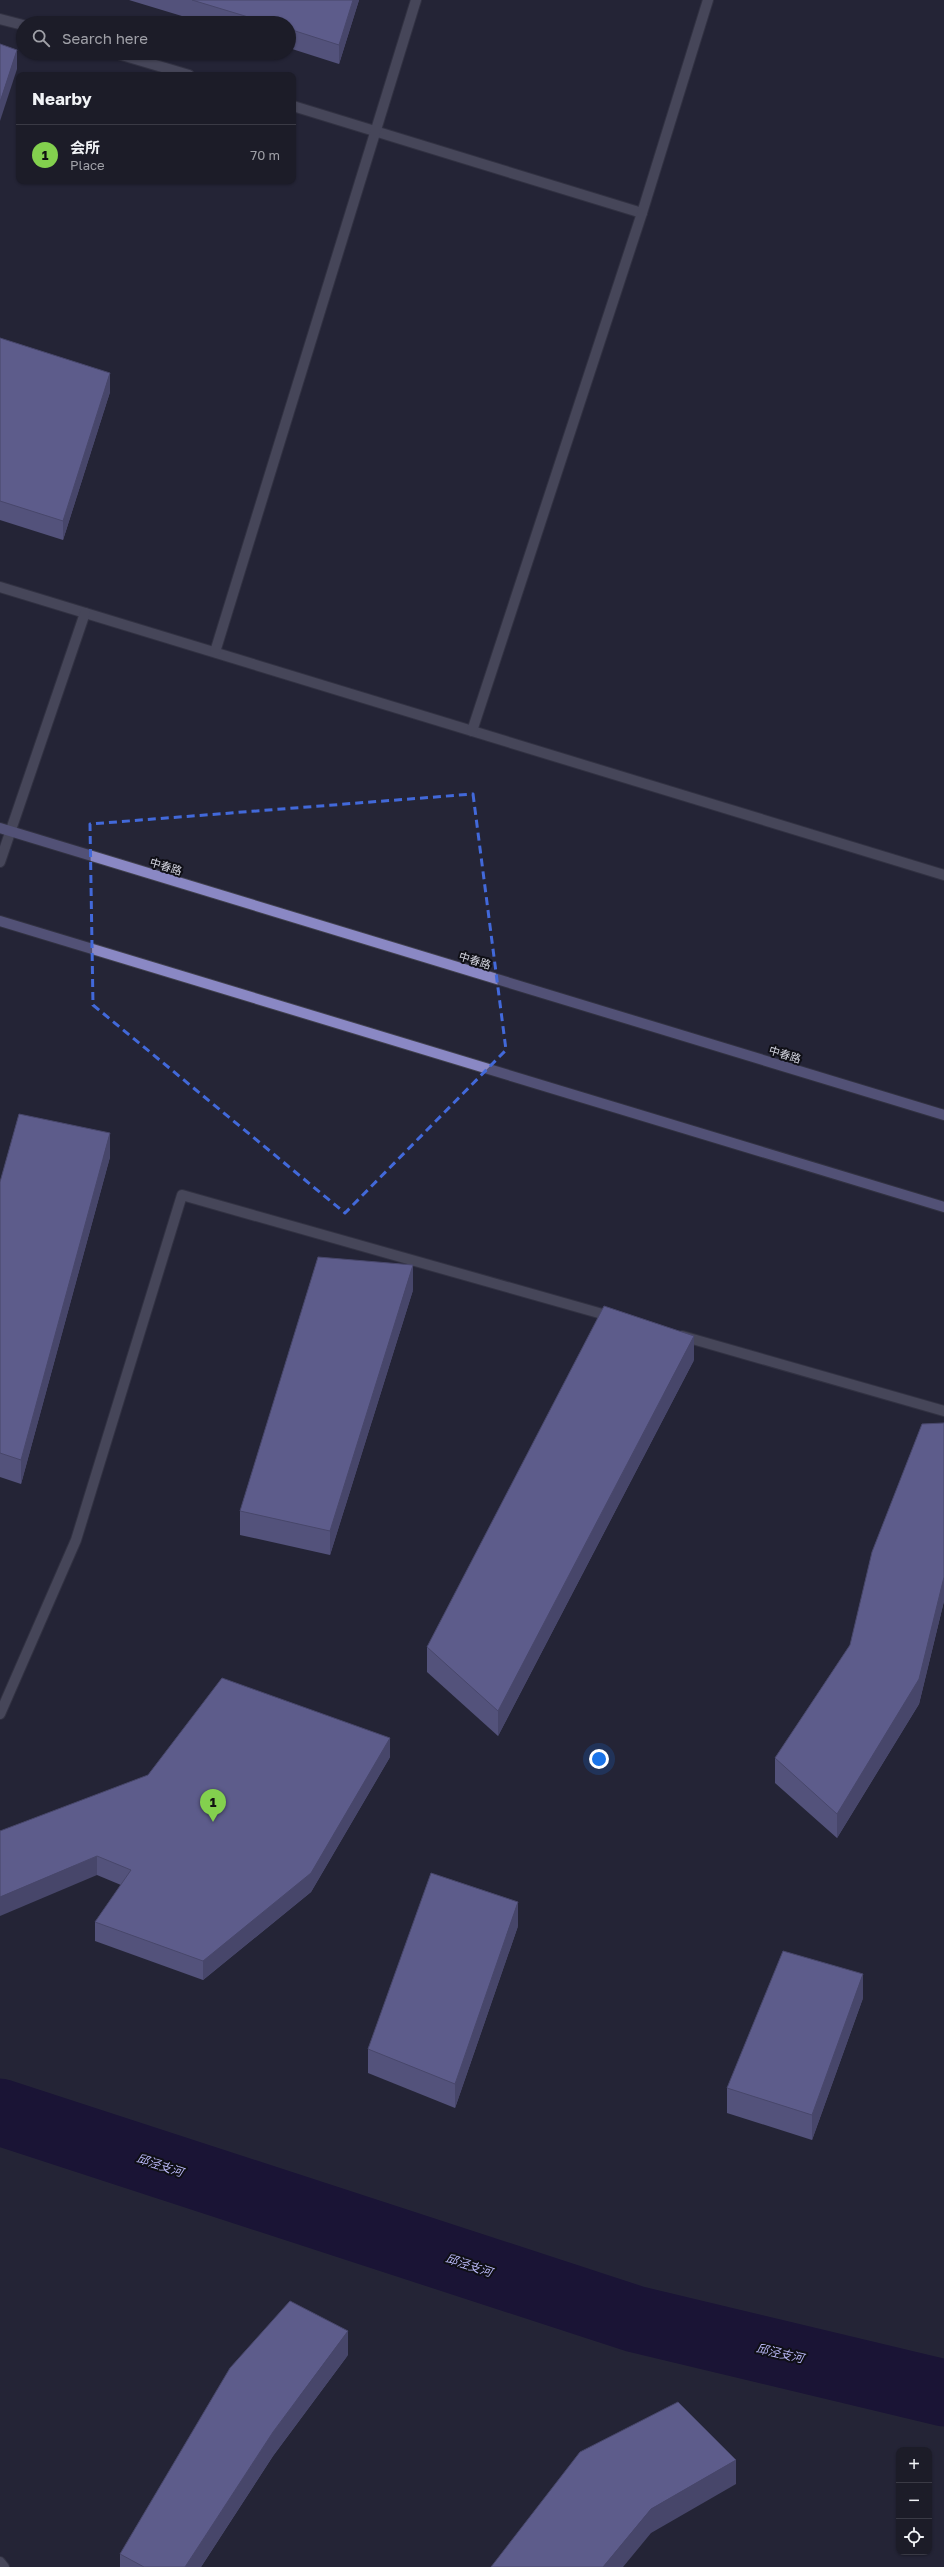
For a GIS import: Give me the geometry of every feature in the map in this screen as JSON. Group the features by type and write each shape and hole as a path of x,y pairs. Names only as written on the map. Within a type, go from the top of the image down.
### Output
{"main road":[{"name":"中春路","path":"0,828 944,1115"},
{"path":"0,921 944,1207"}],"street":[{"path":"215,652 416,0"},
{"path":"472,731 642,213 708,0"},
{"path":"0,18 16,23"},
{"path":"139,60 179,72"},
{"path":"296,107 642,213"},
{"path":"0,587 944,875"},
{"path":"0,862 85,613"},
{"path":"0,1714 76,1540 182,1195 621,1319"},
{"path":"675,1334 944,1411"},
{"path":"0,2562 4,2567"}],"highlighted area":[{"path":"473,794 506,1050 345,1213 93,1005 90,824"}],"building":[{"path":"192,0 353,0 339,45 296,31 296,16 245,16"},
{"path":"0,44 16,50 16,53 0,102"},
{"path":"0,338 110,373 63,521 0,501"},
{"path":"19,1114 110,1133 21,1460 0,1453 0,1182"},
{"path":"318,1257 413,1265 330,1531 240,1511"},
{"path":"604,1306 694,1336 498,1711 427,1647"},
{"path":"944,1423 944,1577 919,1679 837,1814 775,1758 850,1645 872,1552 922,1424"},
{"path":"222,1678 390,1738 311,1873 203,1961 95,1922 131,1870 97,1856 0,1897 0,1831 148,1775"},
{"path":"431,1873 518,1902 455,2084 368,2049"},
{"path":"783,1951 863,1974 812,2115 727,2088"},
{"path":"290,2301 348,2331 273,2432 185,2567 144,2567 120,2554 230,2368"},
{"path":"678,2402 736,2460 651,2509 603,2567 491,2567 580,2452"}],"waterway":[{"name":"邱泾支河","path":"0,2112 635,2319 944,2393"}],"place":[{"name":"会所","path":"213,1822"}]}
